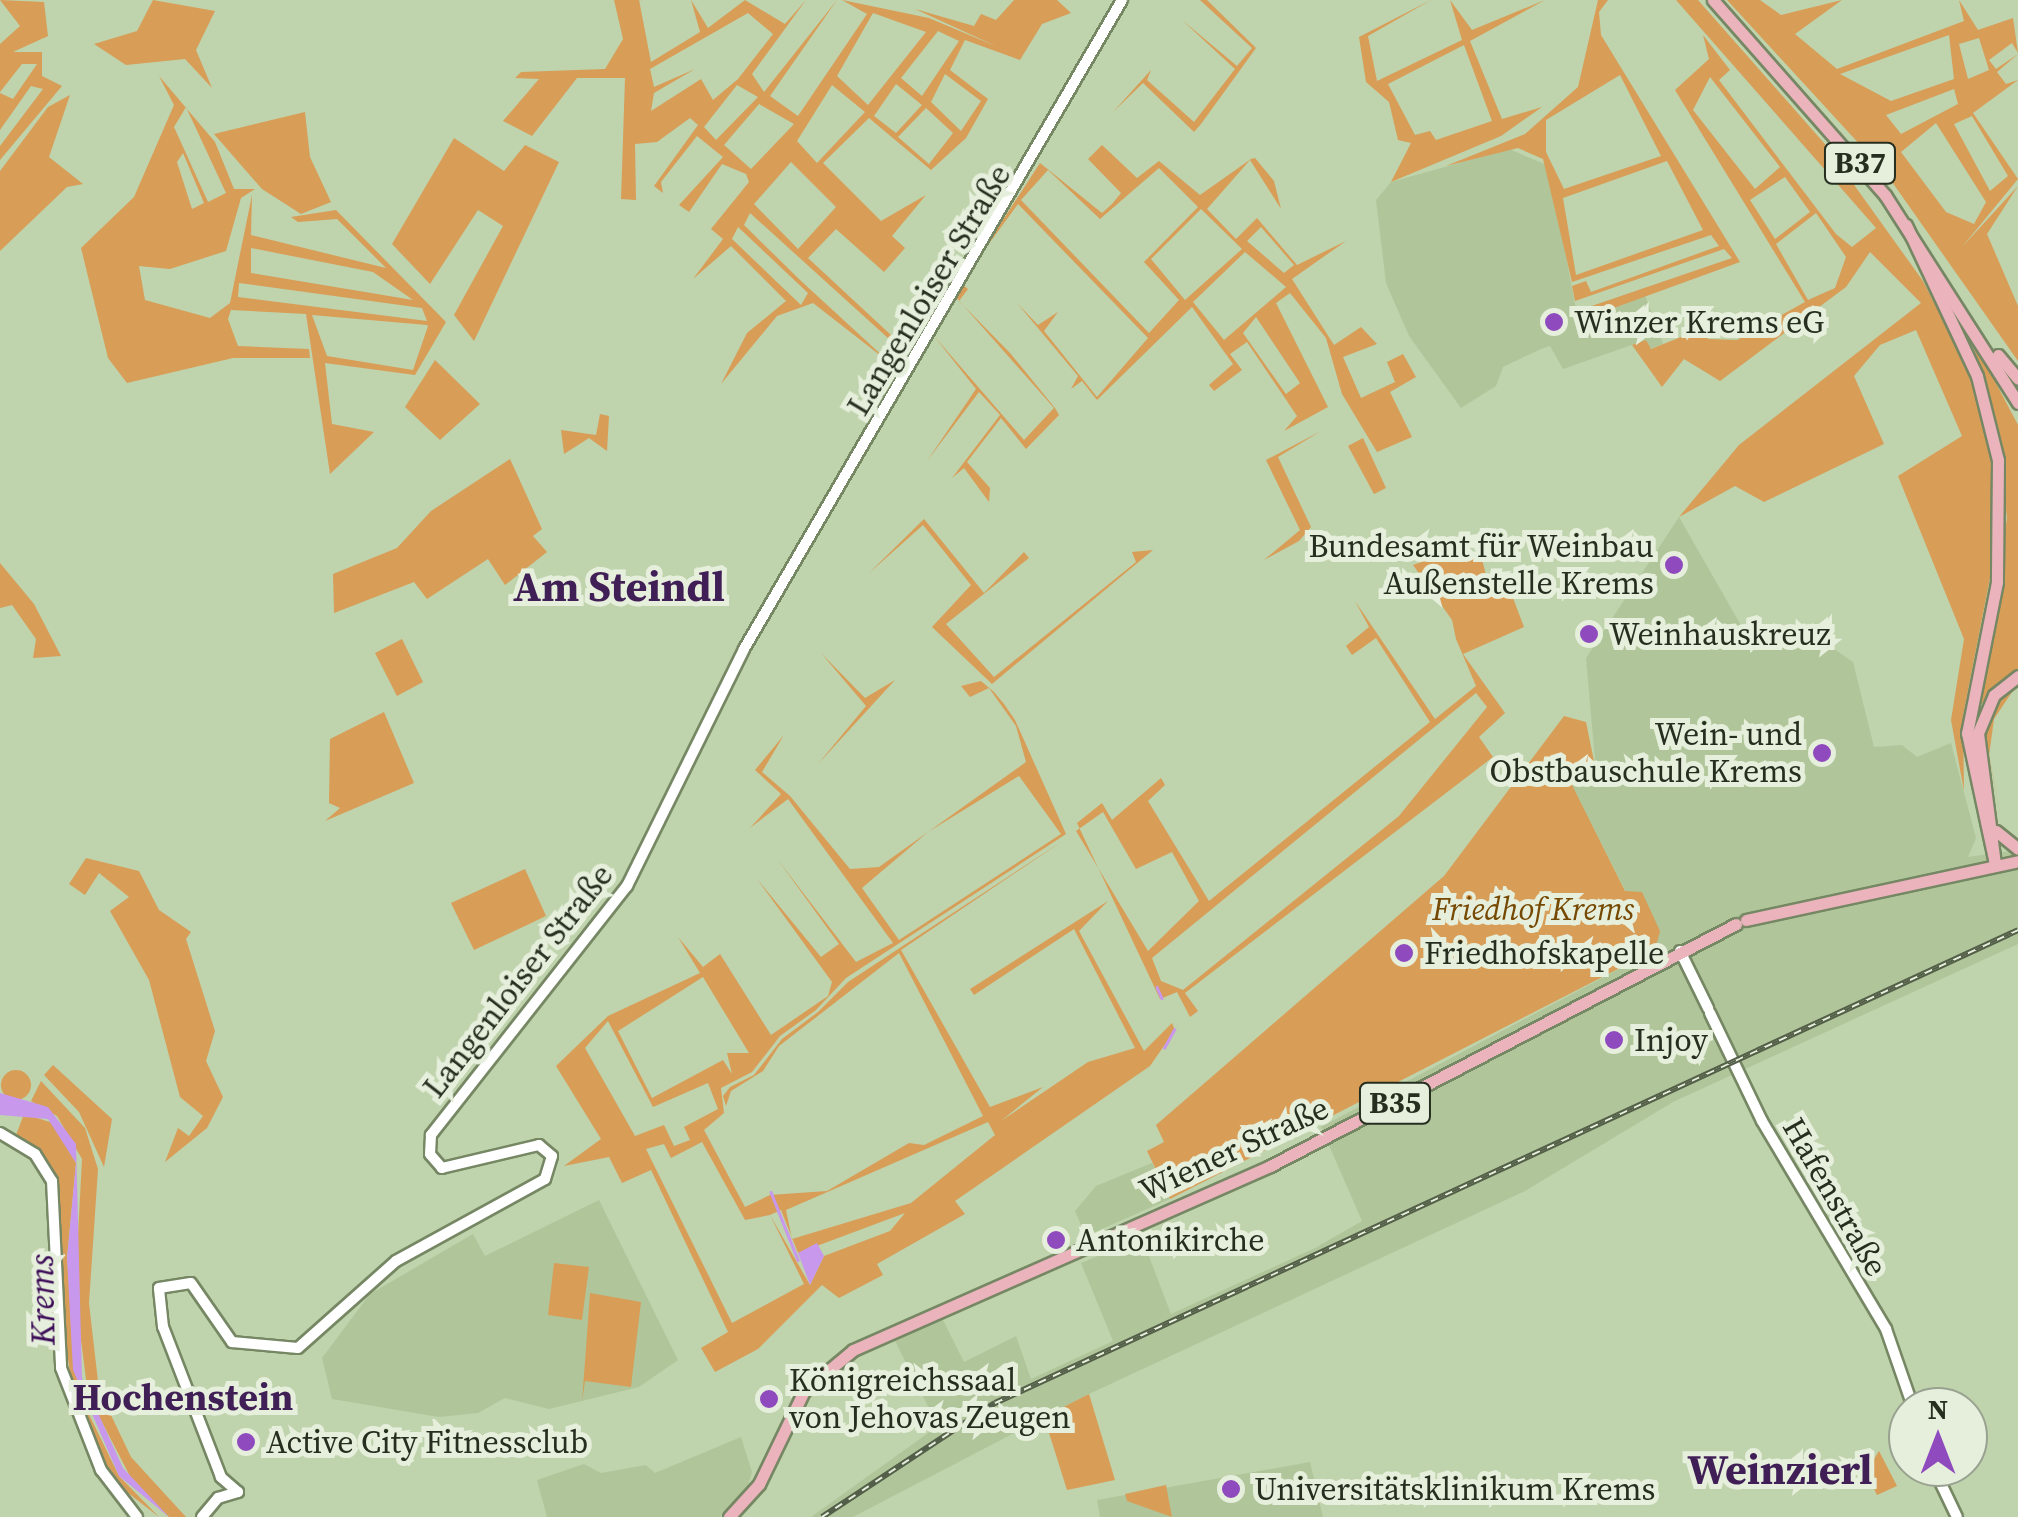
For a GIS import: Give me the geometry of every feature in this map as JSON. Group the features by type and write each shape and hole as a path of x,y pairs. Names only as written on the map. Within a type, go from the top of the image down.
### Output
{"main road":[{"name":"B37","path":"1713,0 1906,224 1982,338 2018,402"},
{"path":"1906,224 1972,364 1998,460 1998,582 1966,732 1995,864"},
{"path":"1982,338 2018,378"},
{"path":"1995,864 1978,733 1994,695 2018,676"},
{"path":"1993,828 2018,849"},
{"name":"Wiener Straße","path":"729,1517 759,1484 804,1392 853,1350 1284,1159 1741,922 2018,861"}],"street":[{"name":"Langenloiser Straße","path":"222,1478 163,1328 159,1288 191,1283 232,1342 298,1348 396,1261 545,1178 552,1156 539,1144 454,1169 434,1162 431,1135 646,854 740,658 1122,0"},
{"name":"Hafenstraße","path":"1680,951 1762,1121 1886,1330 1906,1387"},
{"path":"0,1133 35,1154 52,1180 61,1368 101,1470 137,1517"},
{"path":"202,1517 218,1498 222,1478 238,1492 218,1498"},
{"path":"1943,1487 1958,1517"}],"shaded area":[{"path":"1509,149 1549,166 1578,320 1645,295 1663,344 1650,349 1646,340 1563,369 1550,346 1503,367 1496,386 1461,408 1409,336 1386,283 1376,200 1391,182"},
{"path":"1679,517 1750,641 1816,623 1824,642 1853,662 1874,747 1902,745 1917,757 1951,743 1976,838 1968,857 2018,850 2018,944 1673,1102 1525,1191 1089,1394 853,1517 811,1517 938,1426 895,1341 942,1318 964,1362 1016,1336 1031,1379 1113,1341 1081,1263 1142,1238 1171,1314 1315,1248 1362,1221 1321,1127 1655,950 1642,892 1626,892 1571,784 1596,771 1586,658"},
{"name":"Krems","path":"0,1093 48,1107 76,1144 82,1378 123,1468 169,1517 119,1476 73,1370 67,1258 76,1163 48,1119 0,1115"},
{"path":"1152,1163 1170,1199 1086,1236 1075,1211 1096,1186"},
{"path":"599,1200 678,1360 639,1387 549,1409 505,1398 478,1413 439,1417 332,1399 322,1358 370,1294 473,1234 485,1256"},
{"path":"817,1243 824,1256 810,1285 798,1253"},
{"path":"741,1437 752,1472 739,1517 547,1517 537,1480 584,1464 601,1473 646,1465 655,1473"},
{"name":"Universitätsklinikum Krems","path":"1310,1462 1323,1517 1100,1517 1097,1500"}],"green space":[{"path":"0,0 44,2 48,36 13,52 42,52 42,76 62,86 0,160 0,146 43,89 31,86 0,130 0,93 13,99 37,64 22,64 0,92 0,44 20,26"},
{"path":"153,0 215,11 196,50 212,88 185,59 126,65 94,44 137,31"},
{"path":"614,0 639,0 651,62 700,32 691,0 708,28 745,0 785,24 806,0 752,74 764,92 837,0 770,96 798,116 867,14 842,0 929,18 998,47 915,9 974,26 981,14 996,20 1014,0 1057,0 1071,13 1042,24 1020,60 965,40 950,70 988,99 966,138 931,170 869,118 823,163 881,221 926,195 892,236 905,248 884,272 836,229 808,258 905,348 921,312 929,316 899,370 813,303 777,316 721,384 747,333 786,301 731,246 693,279 723,239 711,229 749,182 746,174 722,164 689,212 679,205 723,157 697,136 661,182 663,193 654,186 698,125 690,118 657,142 635,144 636,200 621,199 625,78 577,78 532,136 503,121 539,79 515,78 521,72 605,69 623,39","holes":["748,13 773,34 738,79 713,100 701,79 651,111 654,93 695,69 654,87 650,69","873,13 926,32 868,105 837,76","938,31 959,41 922,96 901,78","945,74 981,101 961,131 931,102","896,84 922,105 896,133 874,116","737,85 758,97 716,140 704,127","832,85 865,112 817,163 797,141","759,104 794,124 751,169 724,145","926,108 953,133 929,164 898,137","791,162 836,207 798,249 754,204","750,213 899,348 898,358 887,360 744,225","738,227 808,293 801,305 732,239"]},
{"path":"1200,0 1207,0 1256,48 1201,124 1194,132 1143,83 1113,112 1151,70 1147,80 1194,122 1235,69 1182,20 1237,66 1252,48"},
{"path":"1431,0 1368,36 1377,81 1462,40 1450,0 1472,30 1545,0 1470,41 1502,119 1542,107 1501,136 1391,182 1411,143 1398,140 1389,102 1366,82 1359,37","holes":["1464,45 1492,121 1436,140 1430,131 1415,135 1388,84"]},
{"path":"1598,0 1608,0 1599,12 1601,35 1740,262 1578,321 1577,311 1732,258 1724,249 1575,301 1572,286 1586,281 1591,292 1719,246 1711,235 1572,282 1543,159 1518,148 1446,166 1525,134 1578,87","holes":["1620,75 1661,156 1564,189 1546,152 1546,120","1667,161 1703,230 1576,275 1563,198"]},
{"path":"1676,0 1698,0 1824,143 1923,281 1972,377 1993,460 1996,547 1963,716 1964,791 1951,720 1964,639 1898,476 1962,436 1916,330 1880,345 1854,376 1884,444 1764,502 1735,486 1679,517 1739,445 1921,303 1870,252 1846,287 1720,381 1684,359 1662,387 1632,345 1646,340 1651,349 1701,329 1708,339 1737,340 1805,302 1675,90 1709,59 1703,35 1730,70 1719,80 1836,234 1852,247 1876,228","holes":["1710,77 1780,167 1755,189 1693,110","1785,177 1810,212 1775,239 1750,200","1816,213 1846,257 1835,288 1808,300 1776,244"]},
{"path":"1727,0 1760,0 1781,15 1842,0 1795,34 1837,69 1964,21 1959,0 1978,30 2013,18 2018,53 2012,43 1989,60 1996,69 2018,54 1997,72 2006,84 2018,80 1973,113 2018,179 1962,247 2018,186 1987,234 2018,306 2018,361 1885,172","holes":["1949,35 1954,79 1891,101 1840,74","1979,38 1989,70 1968,79 1959,44","1954,89 1958,104 1901,134 1886,115","1972,116 2008,176 1990,191 1954,124","1936,123 1986,202 1974,224 1946,212 1901,152"]},
{"path":"159,76 186,107 174,127 208,202 226,193 187,109 215,142 234,189 255,189 241,198 226,251 170,269 139,266 145,300 210,318 230,303 252,195 251,235 386,268 337,219 298,222 291,217 336,210 446,322 415,375 325,363 332,424 374,432 330,474 306,314 231,310 228,319 238,346 309,349 310,358 233,358 127,383 108,358 81,248 134,197 174,105","holes":["183,153 204,203 192,209 177,162","251,248 373,272 413,300 251,273","239,283 422,308 427,321 238,297","312,315 427,325 413,370 327,356"]},
{"path":"70,95 49,157 83,184 67,187 0,251 0,171 48,107"},
{"path":"305,112 310,157 331,202 301,214 262,189 214,134"},
{"path":"454,138 504,171 525,145 559,162 474,341 454,315 503,226 478,210 430,284 392,244"},
{"path":"1102,145 1137,178 1159,161 1200,195 1251,159 1255,158 1274,181 1281,209 1250,160 1207,209 1236,239 1257,218 1297,265 1346,241 1292,279 1334,345 1361,327 1377,344 1343,357 1361,398 1395,382 1387,362 1403,354 1416,377 1390,392 1412,437 1377,452 1342,394 1326,338 1290,293 1276,303 1328,407 1284,431 1297,416 1247,342 1230,354 1242,370 1214,391 1209,385 1233,364 1192,307 1097,400 1082,381 1071,389 1078,376 1017,303 1038,325 1058,312 1044,331 1097,397 1148,338 1018,204 977,260 1040,163 1102,213 1112,204 1121,193 1088,159","holes":["1159,168 1198,207 1144,262 1179,300 1149,333 1021,200 1048,170 1100,219","1201,209 1242,249 1185,300 1151,259","1261,227 1294,265 1284,273 1247,241","1245,252 1286,287 1224,340 1193,302","1256,317 1300,383 1286,394 1243,333"]},
{"path":"962,284 968,289 959,301 955,296"},
{"path":"963,305 1010,353 1055,408 1059,415 1026,449 1001,418 967,462 990,488 989,502 964,468 952,478 1000,415 979,392 927,461 976,389 934,336 1024,440 1054,408"},
{"path":"1970,334 2018,425 2018,670 1981,704 1971,747 2007,518 1996,427"},
{"path":"435,360 480,404 440,440 405,407"},
{"path":"600,414 609,416 607,451 589,438 564,454 561,430 596,435"},
{"path":"1321,431 1278,457 1311,527 1299,541 1264,560 1300,530 1266,460"},
{"path":"1363,438 1386,488 1374,494 1348,446"},
{"path":"510,459 542,529 533,536 547,552 505,585 488,559 427,599 414,582 334,613 333,574 397,548 431,511"},
{"path":"924,519 984,593 1024,552 1029,558 946,624 994,677 1136,562 1132,552 1153,550 992,684 932,627 971,585 923,525 868,574"},
{"path":"1449,552 1481,556 1488,582 1525,587 1513,598 1524,627 1463,654 1505,713 1479,737 1493,757 1185,993 1198,1011 1190,1017 1177,992 1160,999 1098,868 1148,951 1199,901 1172,852 1136,869 1103,812 1080,828 1077,823 1102,803 1112,820 1161,778 1165,785 1148,801 1209,901 1430,722 1376,638 1352,655 1346,646 1369,627 1355,601 1435,719 1476,686 1456,639 1452,620 1413,565","holes":["1476,693 1487,707 1399,816 1183,990 1161,981 1152,958"]},
{"path":"0,563 34,604 61,656 33,658 36,639 12,605 0,608"},
{"path":"402,639 423,682 397,696 375,653"},
{"path":"821,653 865,698 895,680 818,764 866,706"},
{"path":"981,681 994,692 1004,704 1015,720 1066,834 846,978 816,1010 780,1036 752,1072 721,1088 724,1113 704,1130 745,1207 770,1195 827,1191 909,1143 924,1145 983,1116 899,953 779,1046 763,1071 731,1091 726,1106 723,1096 730,1087 754,1075 782,1039 818,1012 848,982 1064,840 901,950 990,1107 1043,1087 1001,1121 1088,1062 1135,1048 1074,929 974,995 970,989 1108,901 1079,931 1144,1051 1172,1023 1175,1030 1150,1066 955,1201 965,1214 877,1264 883,1275 839,1298 822,1285 758,1349 715,1372 701,1348 728,1332 651,1170 622,1183 609,1157 564,1166 601,1139 556,1066 608,1016 700,973 678,937 703,967 720,954 771,1035 828,996 832,982 757,879 821,957 839,944 778,860 856,962 893,943 788,799 750,828 781,794 755,770 784,735 762,772 790,796 850,869 879,867 928,832 1026,762 1016,726 989,688 970,697 961,686","holes":["1019,776 1061,834 899,940 862,888 928,832","703,977 749,1053 727,1053 732,1074 723,1060 652,1098 618,1031","608,1021 653,1107 708,1083 718,1109 684,1127 690,1140 674,1146 664,1125 635,1136 585,1048","988,1122 995,1135 911,1203 792,1239 798,1253 905,1213 890,1231 824,1256 810,1285 770,1215 781,1210 791,1237 786,1210","702,1142 745,1220 770,1215 804,1284 732,1323 646,1149 664,1144 671,1158"]},
{"path":"2018,683 1994,719 1989,755 1985,733 1999,699"},
{"path":"384,712 414,783 325,821 340,808 329,803 330,739"},
{"name":"Friedhof Krems","path":"1564,716 1586,722 1596,771 1572,785 1625,891 1642,892 1660,931 1655,950 1170,1199 1147,1151 1164,1142 1156,1125 1444,876"},
{"path":"86,858 139,871 159,910 191,932 186,939 215,1031 206,1061 223,1097 207,1128 165,1162 178,1128 189,1136 203,1116 180,1097 149,980 110,911 129,897 99,873 85,895 69,884"},
{"path":"525,869 546,916 474,950 451,903"},
{"path":"53,1065 112,1119 104,1167 79,1112 44,1075"},
{"path":"16,1070 27,1074 31,1085 27,1096 16,1100 5,1096 1,1085 5,1074"},
{"path":"41,1081 85,1128 98,1169 89,1303 99,1390 131,1457 186,1517 169,1517 133,1482 88,1395 75,1292 82,1159 57,1116 31,1101"},
{"path":"24,1114 53,1123 76,1163 67,1258 81,1398 119,1476 159,1517 114,1482 73,1391 58,1296 57,1180 16,1135"},
{"path":"554,1263 589,1267 582,1320 548,1315"},
{"path":"590,1293 641,1302 631,1387 585,1381 582,1402"},
{"path":"1089,1394 1115,1480 1067,1490 1044,1417"},
{"path":"1879,1451 1888,1468 1888,1487 1895,1487 1877,1495 1866,1472"},
{"path":"1166,1485 1172,1517 1127,1501 1125,1494"}],"waterway":[{"path":"1157,987 1162,998"},
{"path":"1164,1048 1174,1030"},
{"path":"771,1192 798,1260"}],"railway":[{"path":"822,1517 995,1403 2018,930"}],"place":[{"name":"Winzer Krems eG","path":"1554,322"},
{"name":"Bundesamt für Weinbau Außenstelle Krems","path":"1674,565"},
{"name":"Weinhauskreuz","path":"1589,634"},
{"name":"Wein- und Obstbauschule Krems","path":"1822,753"},
{"name":"Friedhofskapelle","path":"1404,953"},
{"name":"Injoy","path":"1614,1040"},
{"name":"Antonikirche","path":"1056,1240"},
{"name":"Königreichssaal von Jehovas Zeugen","path":"769,1399"},
{"name":"Active City Fitnessclub","path":"246,1442"},
{"name":"Universitätsklinikum Krems","path":"1231,1489"}],"district":[{"name":"Am Steindl","path":"619,586"},
{"name":"Hochenstein","path":"183,1398"},
{"name":"Weinzierl","path":"1780,1469"}]}
